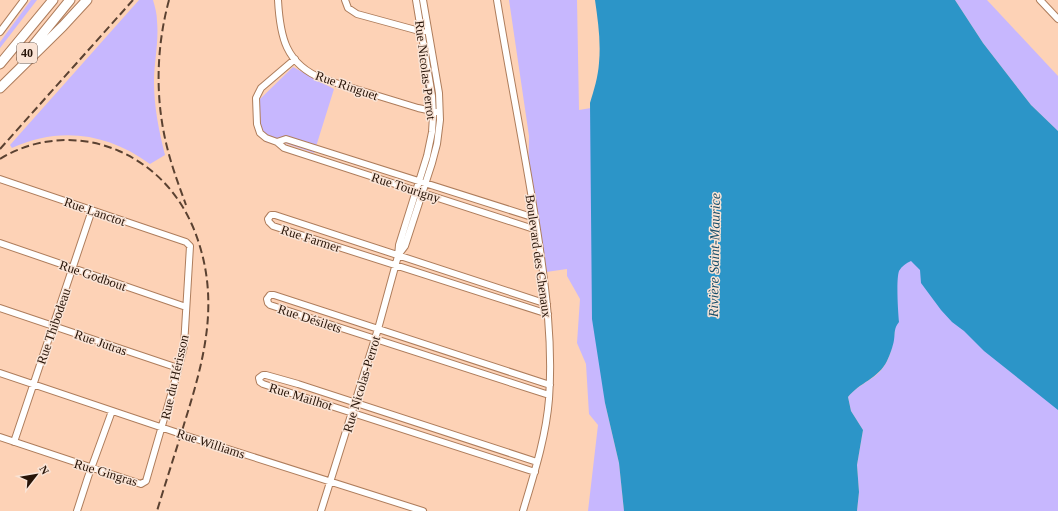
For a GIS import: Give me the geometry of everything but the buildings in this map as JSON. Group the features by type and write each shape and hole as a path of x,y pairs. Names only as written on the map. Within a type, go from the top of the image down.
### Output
{"highway":[{"path":"25,34 49,0"},
{"name":"40","path":"0,64 53,0"},
{"name":"40","path":"0,88 70,0"},
{"path":"0,88 86,0"}],"street":[{"path":"0,32 24,0"},
{"name":"Rue Ringuet","path":"278,0 281,33 285,44 295,59 309,71 320,77 433,112 440,112"},
{"path":"345,0 348,8 354,12 429,34"},
{"name":"Rue Nicolas-Perrot","path":"321,511 378,329 398,256 405,246 432,139 433,112 416,0"},
{"name":"Rue Nicolas-Perrot","path":"422,182 437,144 440,112 439,93 423,0"},
{"name":"Boulevard des Chenaux","path":"497,0 537,230 548,314 550,360 549,395 538,462 524,511"},
{"path":"1040,0 1058,19"},
{"name":"Rue Tourigny","path":"295,59 261,88 256,98 257,124 263,137 277,142 284,148 537,230"},
{"name":"Rue Tourigny","path":"277,142 286,139 535,218"},
{"name":"Rue Lanctot","path":"0,179 189,243"},
{"name":"Rue Thibodeau","path":"14,442 92,210"},
{"name":"Rue Farmer","path":"547,304 275,215 271,215 268,219 273,226 548,314"},
{"name":"Rue Godbout","path":"0,243 186,307"},
{"name":"Rue du Hérisson","path":"145,483 162,428 184,343 189,243"},
{"name":"Rue Désilets","path":"549,395 270,305 267,299 270,295 274,295 550,385"},
{"name":"Rue Jutras","path":"0,308 178,368"},
{"name":"Rue Williams","path":"0,373 162,428 423,511"},
{"name":"Rue Mailhot","path":"535,472 263,384 260,382 260,378 262,375 266,374 538,462"},
{"path":"77,511 112,410"},
{"name":"Rue Gingras","path":"0,437 140,484 145,483"}],"shaded area":[{"path":"31,0 37,0 0,48 0,42"},
{"path":"139,0 153,0 156,13 157,37 154,91 157,119 165,155 150,164 117,145 83,136 65,135 30,141 12,148 10,145"},
{"path":"509,0 577,0 579,110 591,108 605,403 619,463 624,511 588,511 598,425 589,414 586,364 577,343 580,299 567,276 567,269 546,272 528,192 529,136"},
{"path":"955,0 987,0 1058,76 1058,131 1031,105 983,43"},
{"path":"293,67 334,89 314,153 270,138 267,143 262,138 259,100"},
{"path":"893,238 1058,332 1058,511 857,511 859,492 857,465 863,430 851,411 848,397 880,371 888,360 894,340"}],"water":[{"name":"Rivière Saint-Maurice","path":"595,0 955,0 983,43 1031,105 1058,131 1058,410 984,351 964,331 952,322 921,283 920,270 911,261 901,268 898,275 897,288 899,322 895,328 894,342 888,359 879,372 848,397 851,411 863,430 857,465 859,492 857,511 624,511 619,463 605,403 592,319 590,103 598,73 600,47"}],"railway":[{"path":"0,149 133,0"},
{"path":"169,0 159,55 160,111 169,154 186,205"},
{"path":"0,159 28,146 58,140 89,142 119,151 143,164 163,182 180,202 193,227 202,252 207,277 208,301 204,348 193,396 157,511"}]}
